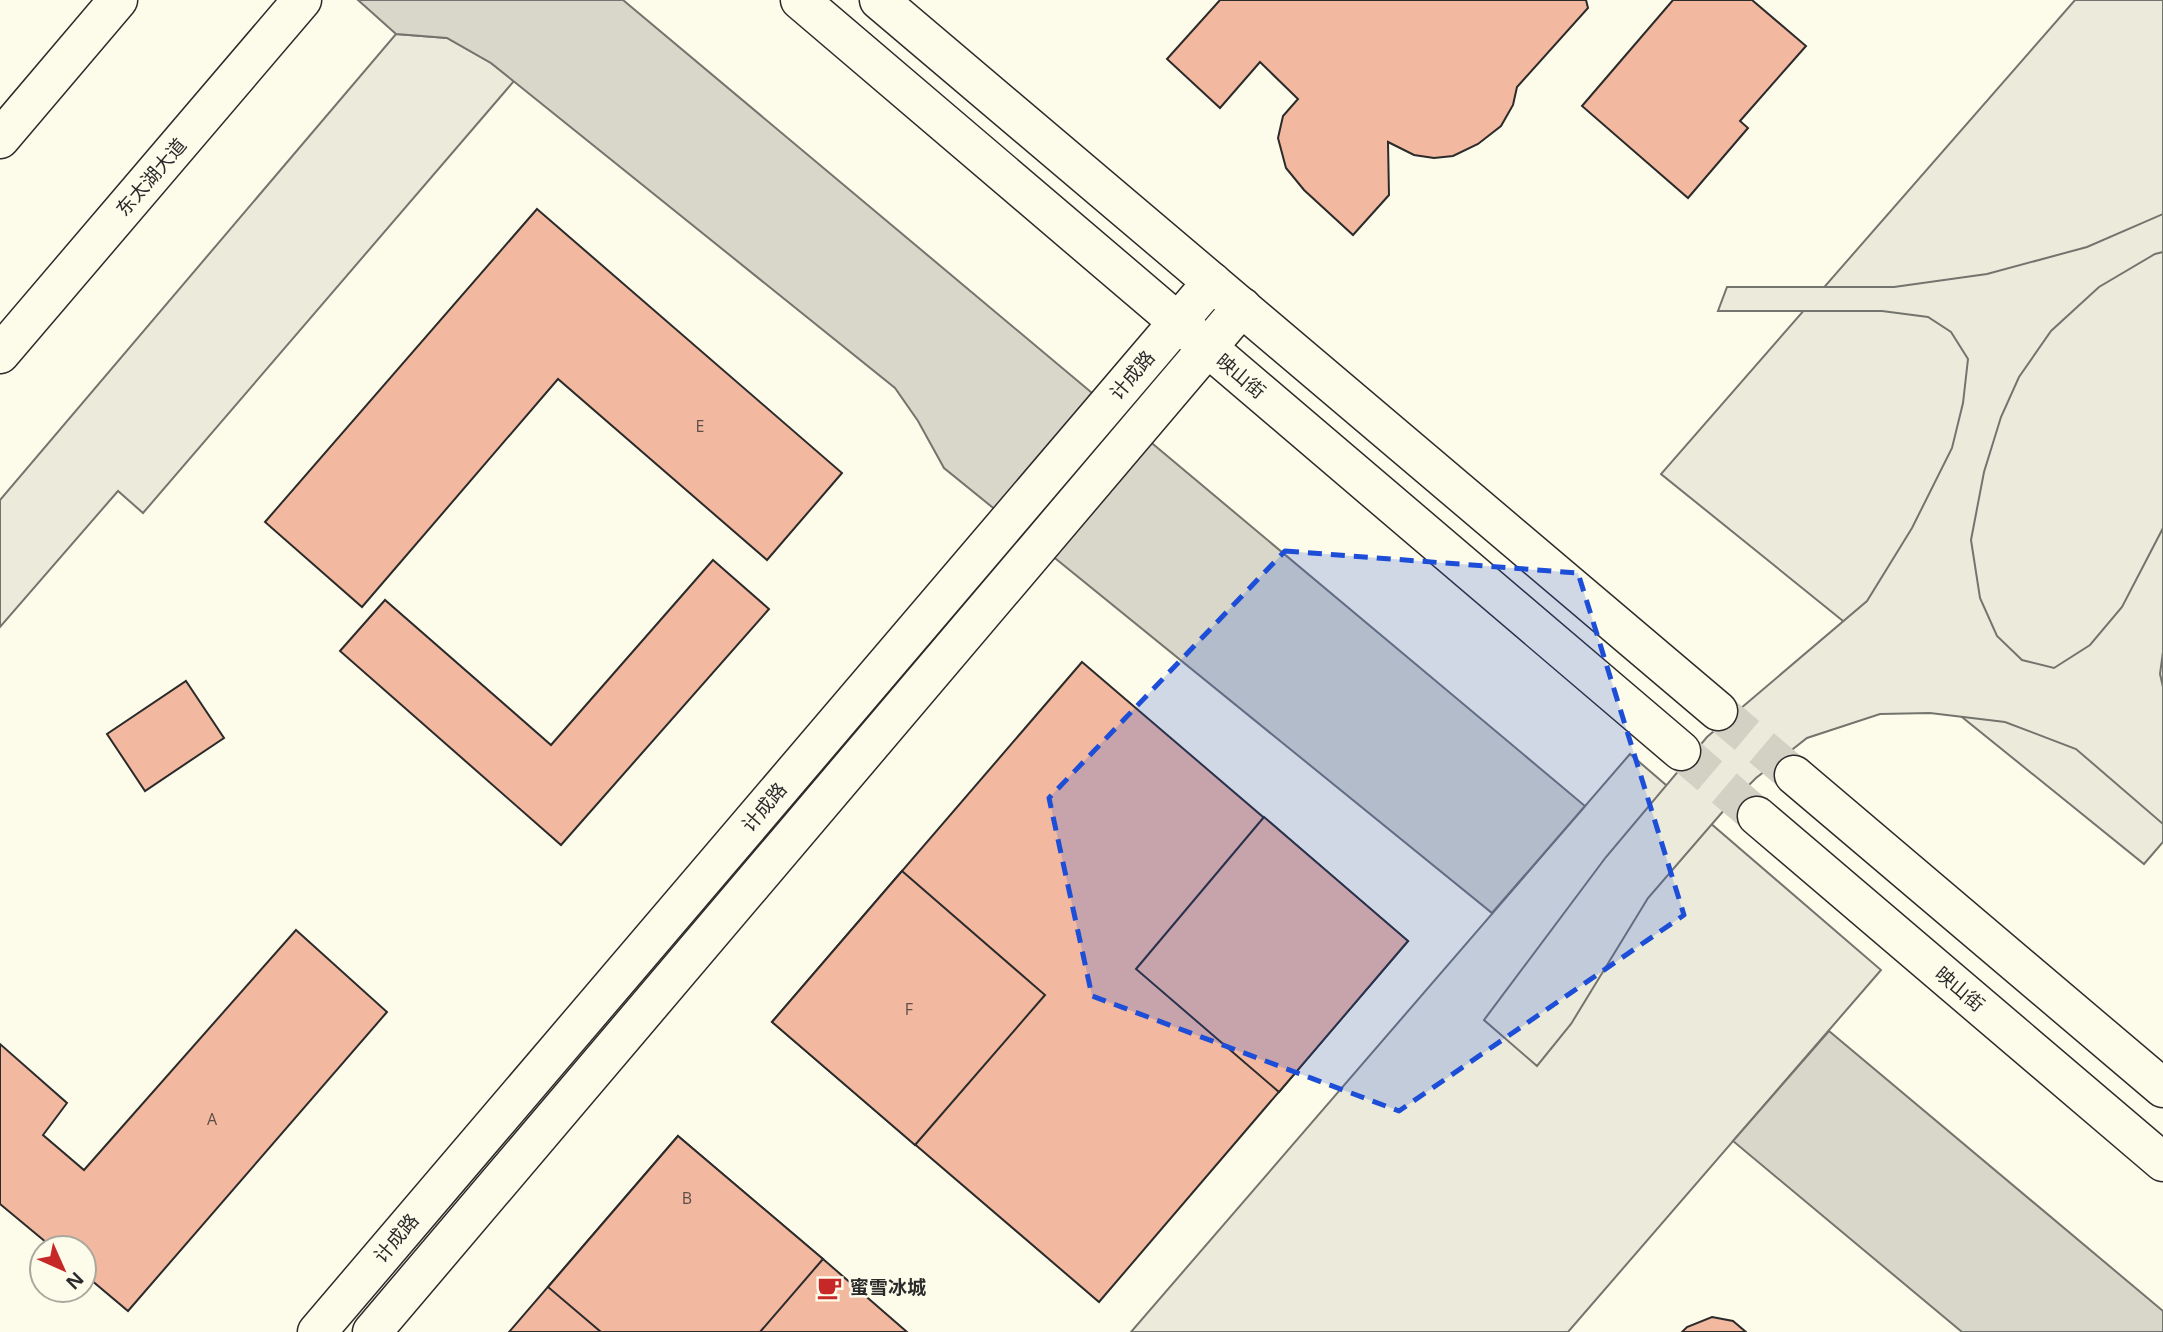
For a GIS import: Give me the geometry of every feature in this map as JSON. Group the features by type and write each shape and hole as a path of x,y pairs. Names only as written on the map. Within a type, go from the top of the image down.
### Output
{"street":[{"path":"0,139 118,0"},
{"name":"东太湖大道","path":"0,354 302,0"},
{"name":"映山街","path":"800,0 1681,751"},
{"path":"879,0 1718,711"},
{"name":"计成路","path":"317,1332 1212,282"},
{"name":"计成路","path":"372,1332 1242,307"},
{"path":"1794,775 2163,1088"},
{"name":"映山街","path":"1757,816 2163,1162"}],"highlighted area":[{"path":"1285,551 1578,573 1684,915 1399,1111 1092,996 1049,798"}],"shaded area":[{"path":"358,0 623,0 1585,806 1492,913 944,468 918,421 895,388 491,63 447,38 396,34"},
{"path":"2075,0 2163,0 2163,842 2144,864 1661,474"},
{"path":"396,34 447,38 491,63 514,81 143,513 118,491 0,627 0,500"},
{"path":"2163,214 2163,252 2099,287 2051,331 2019,377 2001,417 1984,472 1971,540 1980,598 1997,636 2022,660 2054,668 2090,645 2122,607 2163,528 2163,652 2160,674 2163,687 2163,824 2076,749 2005,722 1930,713 1880,714 1807,738 1756,778 1725,809 1648,898 1571,1024 1537,1066 1484,1020 1606,857 1707,737 1867,601 1912,528 1952,448 1963,403 1968,359 1951,332 1928,317 1882,311 1718,311 1727,287 1894,287 1987,274 2087,247"},
{"path":"1630,754 1881,970 1568,1332 1131,1332"},
{"path":"1829,1031 2163,1311 2163,1332 1962,1332 1733,1141"}],"building":[{"path":"1220,0 1586,0 1588,8 1517,87 1513,105 1501,126 1478,144 1453,156 1434,158 1414,155 1388,142 1389,195 1353,235 1304,190 1286,168 1278,138 1283,116 1298,99 1260,62 1220,108 1167,59"},
{"path":"1673,0 1752,0 1806,46 1740,121 1748,128 1688,198 1582,106"},
{"path":"537,209 842,473 767,560 558,379 362,607 265,522"},
{"path":"713,560 769,609 561,845 340,651 385,600 551,745"},
{"path":"1082,662 1408,941 1099,1302 772,1022"},
{"path":"186,681 224,738 145,791 107,734"},
{"path":"1264,817 1408,941 1279,1092 1136,969"},
{"path":"902,871 1045,995 915,1145 772,1022"},
{"path":"296,930 387,1012 128,1311 98,1286 98,1234 36,1234 0,1204 0,1044 67,1103 43,1135 84,1170"},
{"path":"678,1136 823,1259 907,1332 509,1332"},
{"path":"678,1136 823,1259 760,1332 601,1332 548,1287"},
{"path":"1712,1317 1733,1321 1746,1332 1682,1332 1687,1327"}],"tunnel":[{"path":"1718,711 1794,775"},
{"path":"1681,751 1757,816"}],"place":[{"name":"蜜雪冰城","path":"830,1287"}]}
